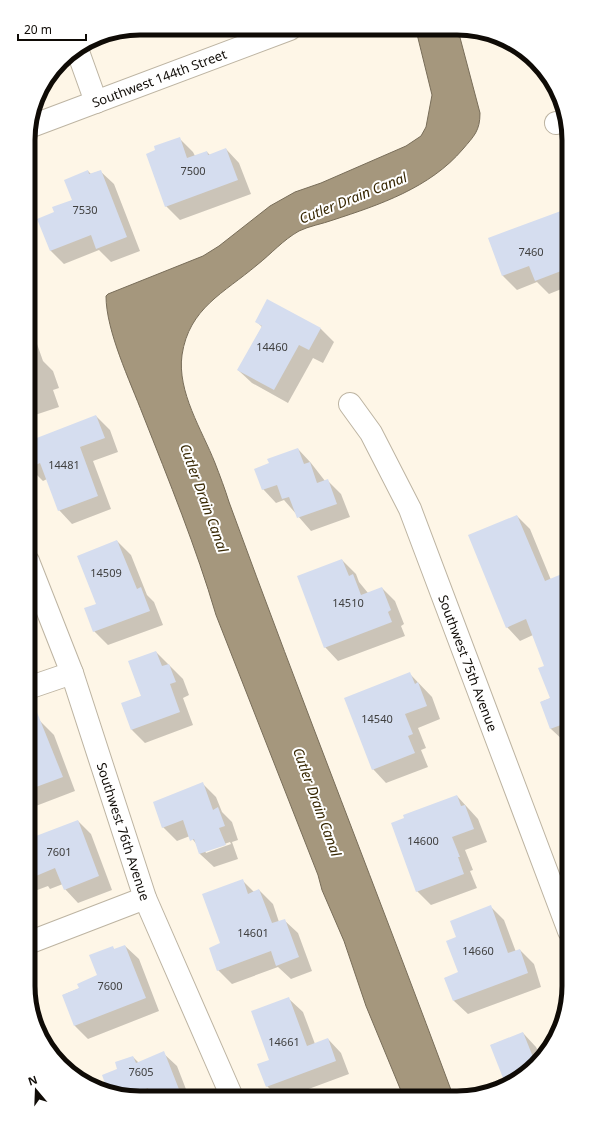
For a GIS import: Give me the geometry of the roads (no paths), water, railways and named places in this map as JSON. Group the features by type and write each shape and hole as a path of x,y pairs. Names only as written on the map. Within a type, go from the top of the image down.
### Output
{"street":[{"name":"Southwest 144th Street","path":"37,124 274,35"},
{"path":"79,55 96,102"},
{"name":"Southwest 75th Avenue","path":"350,404 371,433 410,508 562,913"},
{"name":"Southwest 76th Avenue","path":"35,579 72,673 145,898 229,1091"},
{"path":"35,686 72,673"},
{"path":"35,940 145,898"}],"water":[{"name":"Cutler Drain Canal","path":"417,35 459,35 480,113 478,129 463,149 450,163 419,185 403,194 368,208 303,229 288,239 221,293 200,313 192,325 186,339 182,355 181,369 187,397 219,473 285,652 451,1091 401,1091 366,1006 344,941 322,890 318,875 216,615 182,514 114,340 107,310 106,296 203,256 219,246 270,206 295,192 321,183 406,146 421,136 426,127 432,95"}]}
